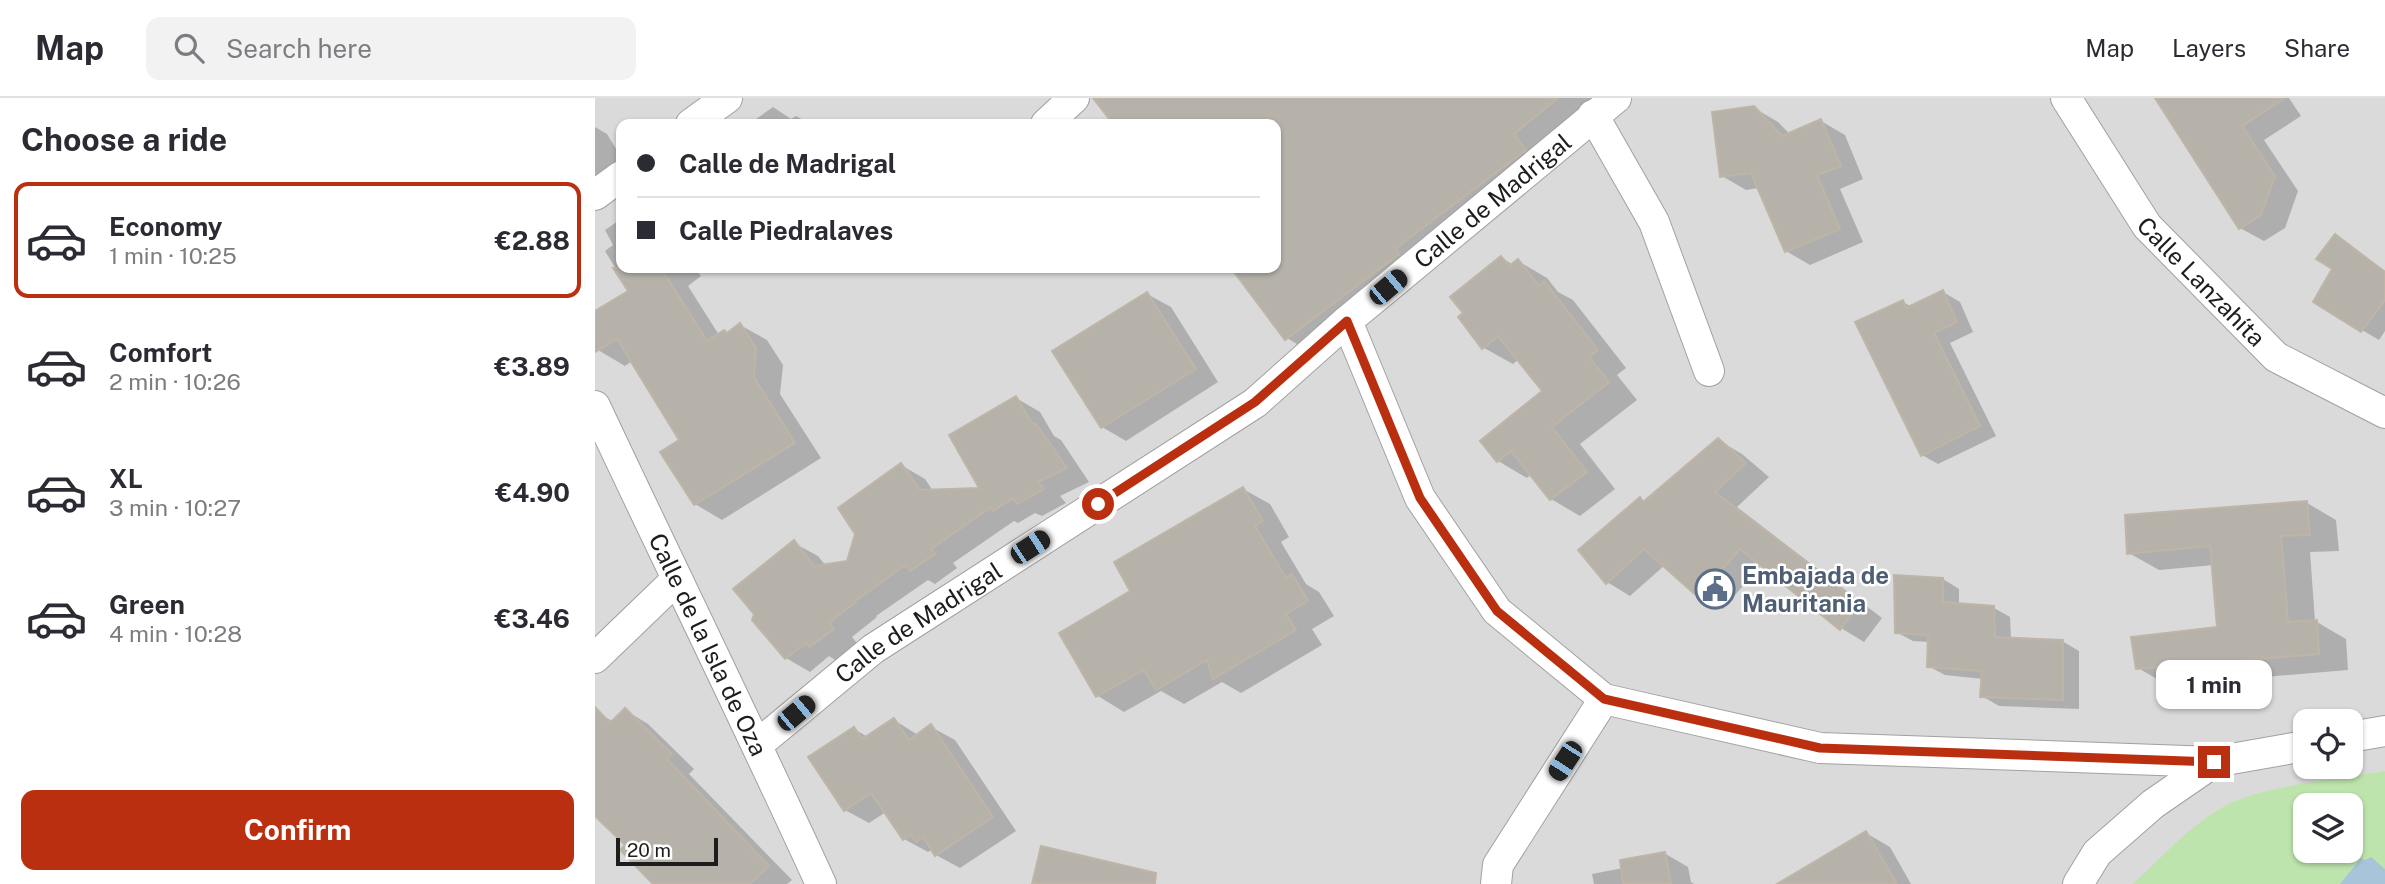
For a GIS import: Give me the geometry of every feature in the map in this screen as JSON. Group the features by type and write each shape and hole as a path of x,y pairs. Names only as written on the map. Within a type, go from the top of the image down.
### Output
{"street":[{"path":"698,119 727,98"},
{"path":"1051,119 1074,98"},
{"name":"Calle Lanzahíta","path":"2066,98 2147,226 2276,357 2385,413"},
{"path":"1604,106 1654,222 1709,371"},
{"name":"Calle de Madrigal","path":"757,745 873,649 1255,402 1347,321 1604,106"},
{"path":"595,195 616,180"},
{"path":"1347,321 1420,498 1497,611 1604,699 1820,748 2214,762 2293,748"},
{"name":"Calle de la Isla de Oza","path":"595,406 821,884"},
{"path":"595,658 677,580"},
{"path":"1496,884 1498,865 1604,699"},
{"path":"2363,735 2385,731"},
{"path":"2078,884 2097,853 2153,804 2214,762"}],"shaded area":[{"path":"595,98 2385,98 2385,884 595,884"}],"green space":[{"path":"2385,771 2385,869 2371,858 2363,859 2363,793 2293,793 2293,863 2357,863 2340,884 2133,884 2187,833 2223,807 2240,799 2279,788 2331,779 2363,779 2363,774"}],"water":[{"path":"2371,857 2385,869 2385,884 2340,884 2357,863 2363,863 2363,859"}],"building":[{"path":"1093,98 1558,98 1514,134 1526,150 1396,248 1399,254 1285,340 1235,273 1281,273 1281,119 1109,119"},
{"path":"2155,98 2285,98 2242,126 2275,176 2261,215 2239,229"},
{"path":"1754,106 1782,136 1821,119 1841,166 1817,175 1840,229 1785,252 1751,173 1720,177 1712,112"},
{"path":"2335,234 2385,272 2385,300 2361,332 2313,302 2332,269 2316,259"},
{"path":"1501,256 1509,266 1518,259 1539,286 1544,281 1598,350 1589,357 1609,382 1552,427 1587,472 1550,500 1511,451 1497,462 1480,441 1542,391 1498,336 1482,349 1458,317 1463,313 1450,297"},
{"path":"616,273 664,273 707,341 724,330 727,333 740,323 756,348 754,377 795,443 694,505 660,452 679,440 617,339 595,352 595,311 628,291"},
{"path":"1943,290 1957,322 1934,333 1980,426 1921,456 1855,322 1903,300 1906,308"},
{"path":"1147,292 1196,369 1101,428 1052,351"},
{"path":"1016,396 1032,423 1037,425 1067,468 1038,482 1044,489 1017,504 1013,498 993,511 991,507 931,549 935,554 910,571 905,565 829,623 834,629 810,647 806,643 785,659 752,620 754,614 733,589 794,540 814,566 847,561 855,534 838,508 901,463 920,490 979,488 949,435"},
{"path":"1718,438 1746,463 1715,492 1860,603 1840,630 1740,549 1698,597 1644,549 1606,584 1578,550 1640,497 1643,502"},
{"path":"1243,487 1263,521 1255,526 1286,578 1292,574 1308,601 1286,614 1296,630 1213,679 1207,660 1156,690 1144,670 1096,697 1059,633 1130,591 1114,562"},
{"path":"2307,501 2310,535 2281,536 2288,622 2317,620 2319,654 2136,669 2131,637 2217,627 2210,546 2127,554 2125,515"},
{"path":"1894,575 1943,578 1943,602 1994,606 1995,637 2063,640 2063,700 1980,697 1982,671 1927,667 1928,635 1895,633"},
{"path":"595,707 610,723 625,708 672,754 667,759 769,866 750,884 653,884 620,850 625,845 595,816"},
{"path":"894,718 909,740 931,724 993,817 935,856 923,837 916,842 911,835 903,840 871,793 844,811 808,757 854,727 862,739"},
{"path":"1866,831 1897,884 1777,884"},
{"path":"1041,846 1156,873 1155,884 1032,884"},
{"path":"1665,852 1671,884 1623,884 1620,860"}],"place":[{"name":"Embajada de Mauritania","path":"1715,589"}],"route":[{"path":"1098,504 1255,402 1347,321 1420,498 1497,611 1604,699 1820,748 2214,762"}]}
